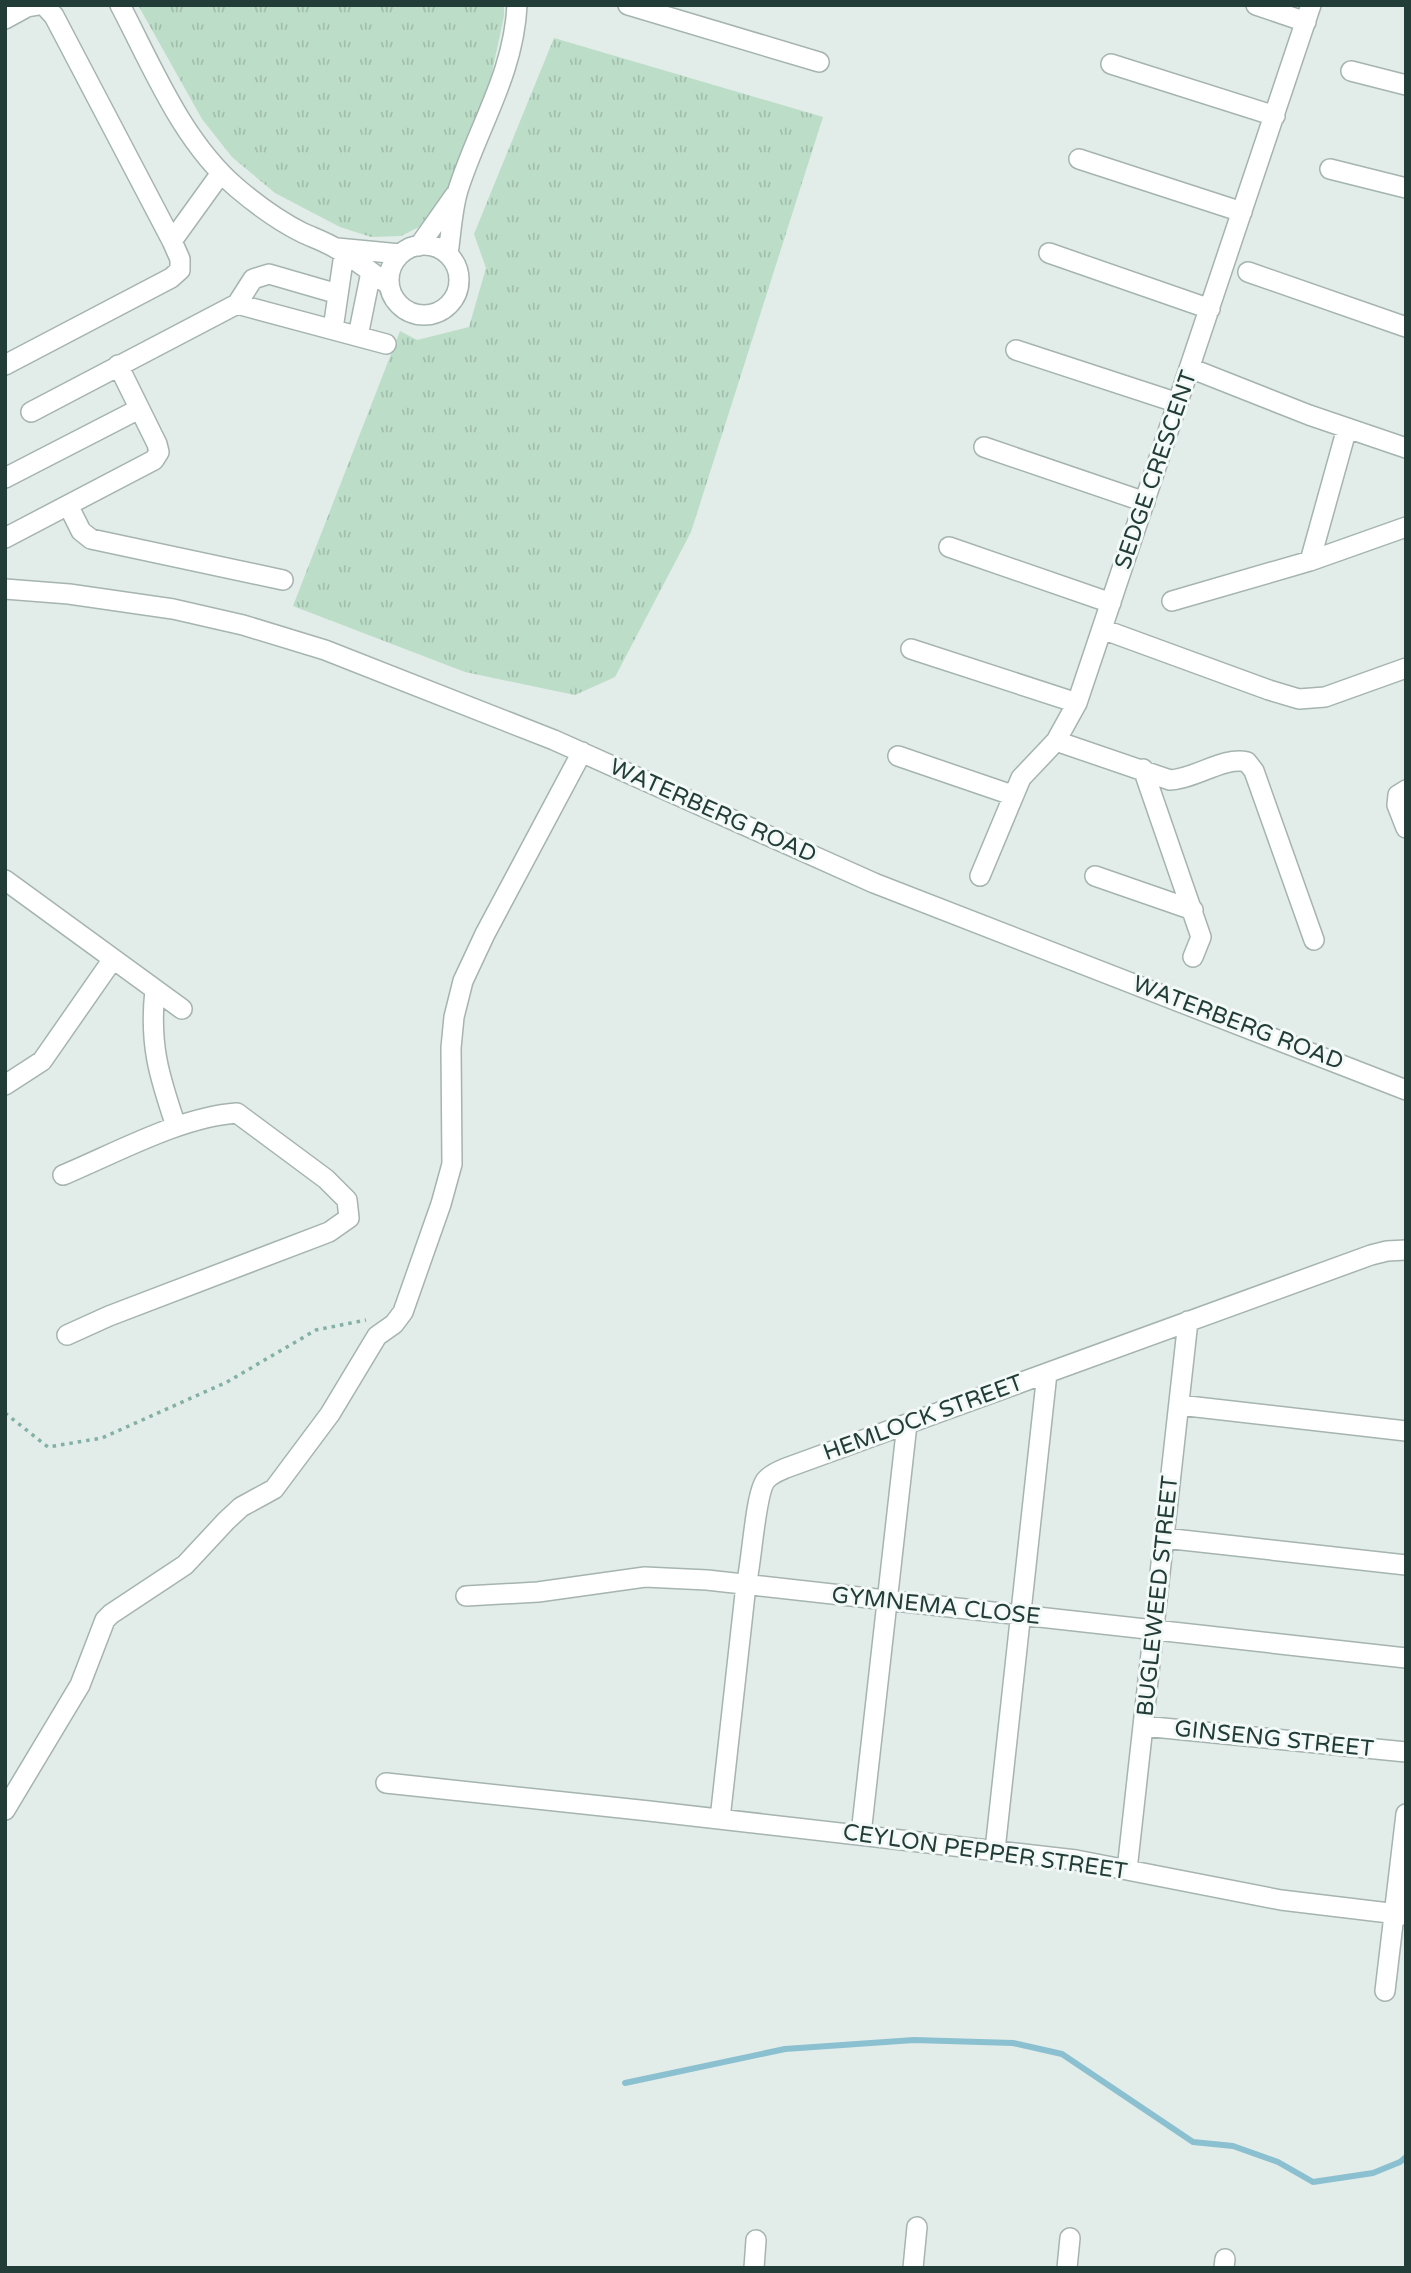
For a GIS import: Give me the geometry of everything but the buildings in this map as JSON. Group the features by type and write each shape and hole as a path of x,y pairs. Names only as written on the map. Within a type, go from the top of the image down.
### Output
{"street":[{"path":"5,19 27,7 41,5 54,16 180,259 180,270 171,278 5,365"},
{"path":"120,5 180,118 221,173 266,210 302,233 340,251 390,285"},
{"path":"448,254 458,192 506,70 517,5"},
{"path":"628,5 684,13 819,62"},
{"path":"1256,5 1309,14"},
{"name":"SEDGE CRESCENT","path":"980,876 1021,778 1056,741 1077,703 1309,14"},
{"path":"1111,64 1275,116"},
{"path":"1351,71 1406,85"},
{"path":"1079,159 1242,212"},
{"path":"1331,169 1406,188"},
{"path":"172,241 221,173"},
{"path":"419,246 458,192"},
{"path":"340,251 400,254 419,246 434,247 448,254 458,272 459,282 457,292 444,308 425,314 406,309 398,303 390,285 390,273 400,254"},
{"path":"332,329 338,294 340,251"},
{"path":"1049,253 1210,309"},
{"path":"358,336 371,272"},
{"path":"1248,272 1406,327"},
{"path":"31,412 237,304 253,279 269,274 338,294"},
{"path":"237,304 386,344"},
{"path":"1016,351 1178,403"},
{"path":"5,538 154,460 159,452 157,444 118,365"},
{"path":"1190,368 1347,428 1406,447"},
{"path":"5,478 139,409"},
{"path":"1310,561 1347,428"},
{"path":"984,447 1145,502"},
{"path":"68,505 81,531 91,539 283,580"},
{"path":"1172,601 1310,561 1406,527"},
{"path":"949,547 1111,603"},
{"name":"WATERBERG ROAD","path":"5,589 136,603 226,621 275,634 377,669 582,752 874,883 1406,1090"},
{"path":"1102,629 1269,690 1307,700 1333,695 1406,668"},
{"path":"911,649 1077,703"},
{"path":"1056,741 1170,780 1186,778 1236,760 1251,765 1314,940"},
{"path":"5,1810 80,1685 105,1620 185,1565 241,1507 274,1489 330,1414 377,1335 394,1324 403,1312 441,1204 452,1164 454,1144 451,1048 454,1017 463,981 485,934 582,752"},
{"path":"898,756 1012,795"},
{"path":"1143,769 1201,937 1193,957"},
{"path":"1406,790 1398,795 1397,800 1406,828"},
{"path":"1096,876 1193,910"},
{"path":"5,880 182,1009"},
{"path":"5,1085 42,1061 113,959"},
{"path":"155,990 153,1042 176,1126"},
{"path":"63,1175 176,1126 237,1112 326,1179 344,1196 350,1208 349,1217 329,1232 108,1316 67,1335"},
{"name":"HEMLOCK STREET","path":"720,1819 746,1585 760,1496 766,1480 786,1468 1377,1253 1406,1250"},
{"name":"BUGLEWEED STREET","path":"1127,1870 1188,1321"},
{"path":"995,1850 1047,1373"},
{"path":"1179,1405 1406,1431"},
{"path":"861,1834 907,1424"},
{"path":"1164,1538 1406,1565"},
{"name":"GYMNEMA CLOSE","path":"466,1596 538,1592 645,1577 746,1585 1406,1658"},
{"name":"GINSENG STREET","path":"1143,1726 1406,1752"},
{"name":"CEYLON PEPPER STREET","path":"386,1783 1076,1860 1281,1900 1400,1914"},
{"path":"1385,1991 1400,1914 1406,1814"},
{"path":"913,2268 917,2227"},
{"path":"1067,2268 1070,2238"},
{"path":"754,2268 757,2240"}],"path":[{"path":"5,1413 48,1447 102,1438 227,1382 316,1331 403,1312"}],"green space":[{"path":"138,5 504,5 504,16 491,77 449,194 423,225 401,236 371,237 340,227 275,193 232,157 202,119"},
{"path":"554,38 823,117 691,532 615,677 575,695 465,672 293,606 400,331 417,340 469,327 486,268 474,234"}],"waterway":[{"path":"625,2083 785,2049 914,2040 1013,2043 1062,2054 1193,2142 1233,2146 1278,2162 1313,2182 1373,2173 1406,2157"}]}
